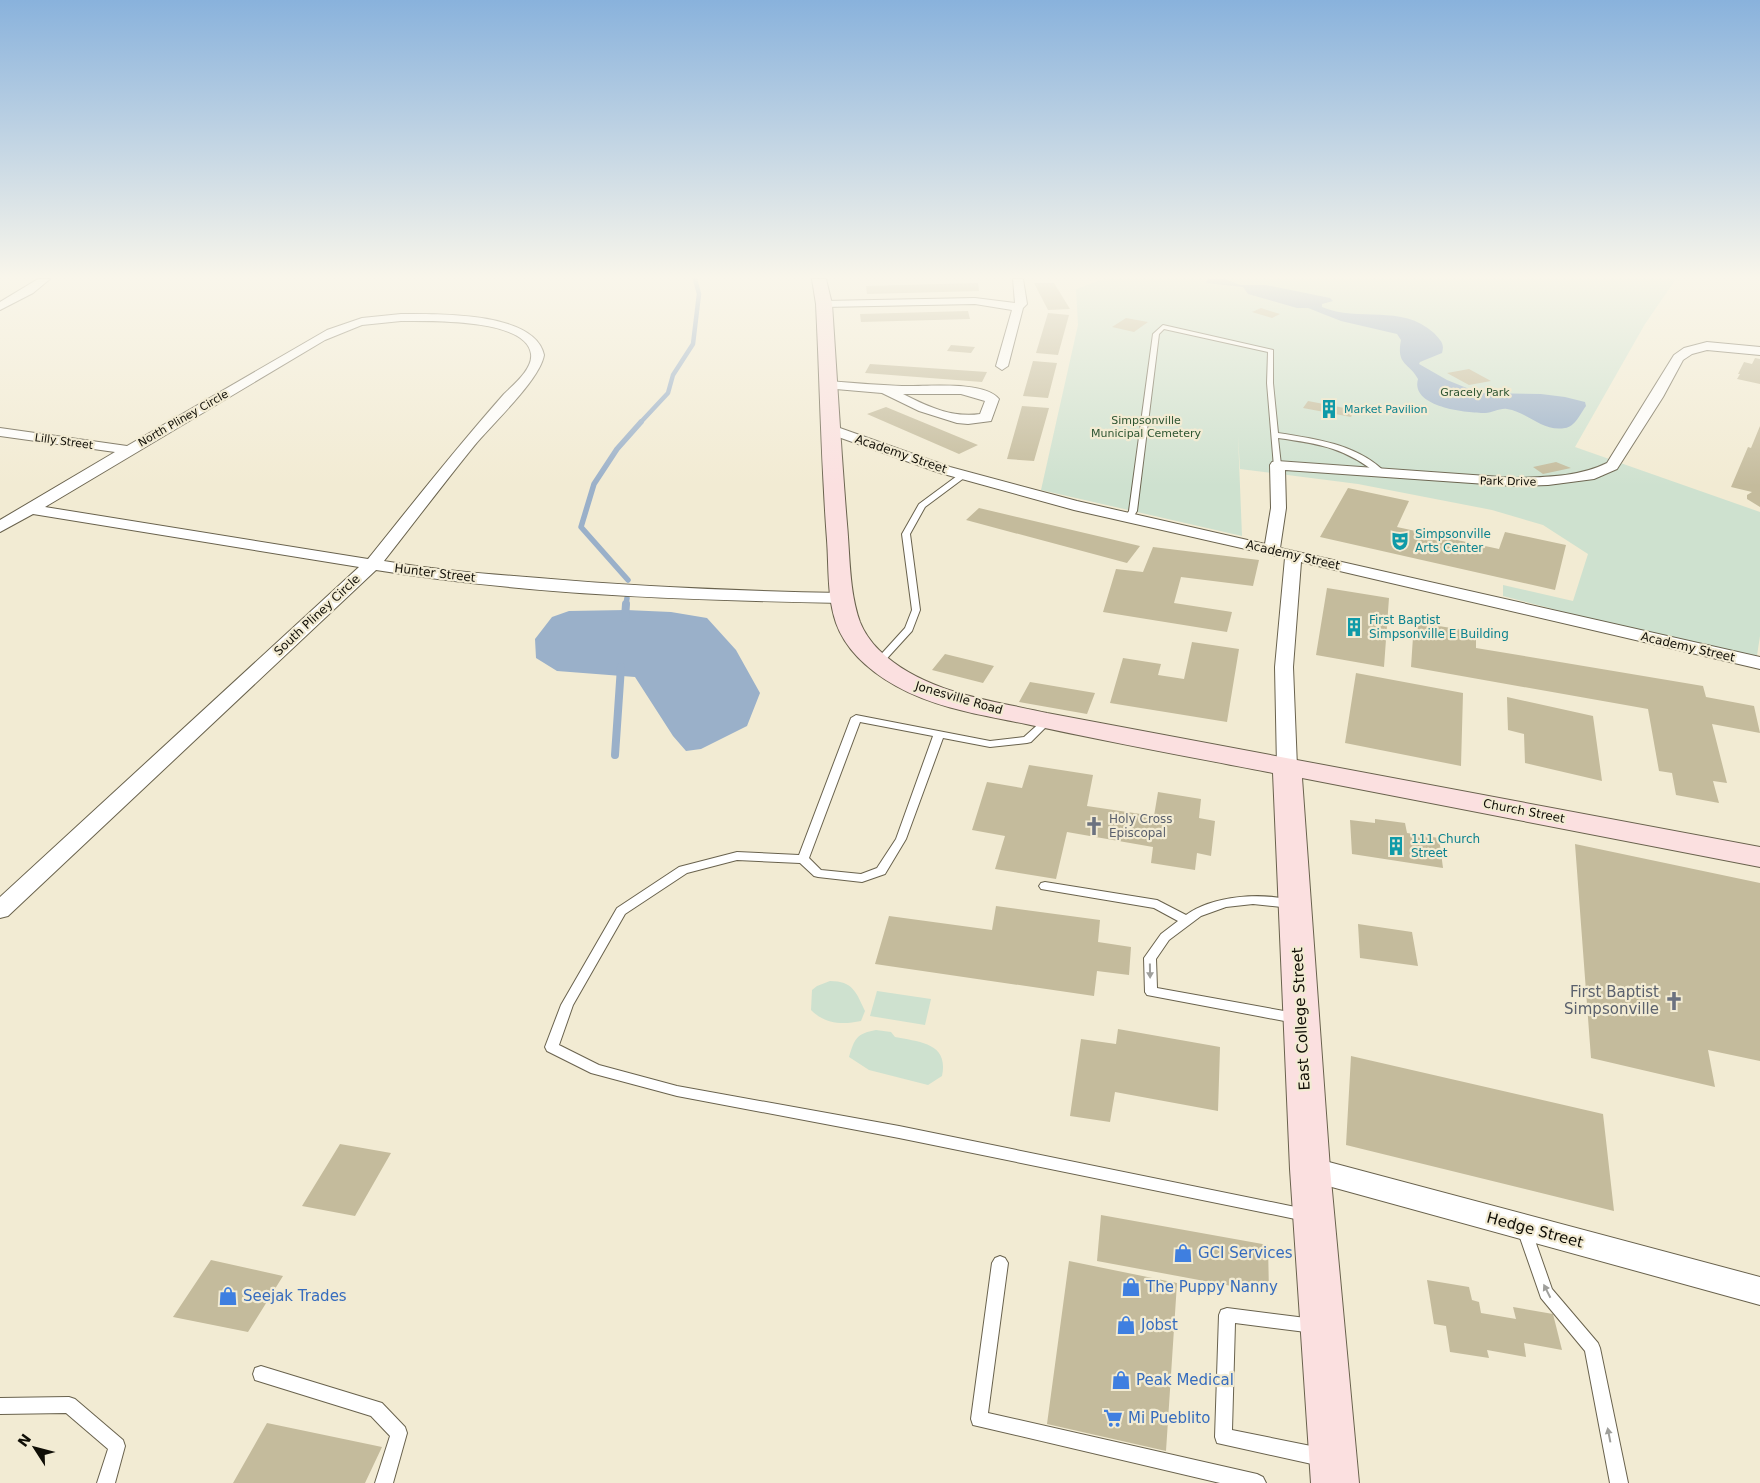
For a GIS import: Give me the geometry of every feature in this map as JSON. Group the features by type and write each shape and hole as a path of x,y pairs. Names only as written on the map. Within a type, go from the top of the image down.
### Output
{"street":[{"name":"North Pliney Circle","path":"0,527 304,348"},
{"name":"South Pliney Circle","path":"0,910 373,564 470,441 528,376 535,365 538,354 536,348"},
{"name":"Jonesville Road","path":"827,348 832,462 843,598 852,631 865,650 878,663 907,683 938,694 1047,721 1287,767"},
{"path":"1002,366 1007,348"},
{"name":"Park Drive","path":"1277,465 1514,482 1548,481 1594,475 1612,466 1656,398 1678,358 1688,351 1699,348"},
{"name":"Park Drive","path":"1730,348 1760,351"},
{"path":"829,386 910,390 940,388 980,393 992,399 986,418 964,420 935,412 901,399 885,389"},
{"name":"Academy Street","path":"832,430 964,476 1294,556 1760,664"},
{"name":"Lilly Street","path":"0,432 128,450"},
{"path":"1271,550 1276,530 1280,495 1277,465"},
{"name":"Hunter Street","path":"32,508 448,575 572,587 843,598"},
{"name":"East College Street","path":"1294,556 1284,667 1287,767 1313,1217 1334,1471"},
{"name":"Church Street","path":"1287,767 1760,857"},
{"name":"Hedge Street","path":"1310,1169 1760,1291"}],"lane":[{"path":"1129,517 1133,511 1154,348"},
{"path":"1258,348 1271,351 1270,383 1277,465"},
{"path":"1275,434 1328,443 1344,448 1366,459 1382,474"},
{"path":"878,663 909,629 916,610 906,534 922,506 964,476"},
{"path":"802,859 856,718 990,744 1027,740 1047,721"},
{"path":"939,734 900,839 881,871 862,878 818,873 802,859 737,856 683,870 622,911 567,1005 552,1047 596,1069 677,1091 899,1132 1313,1217"},
{"path":"1045,886 1157,904 1187,921"},
{"path":"1295,905 1254,900 1225,903 1197,913 1164,937 1150,958 1151,992 1301,1020"},
{"path":"1523,1227 1546,1293 1592,1348 1619,1483"},
{"path":"1000,1263 979,1419 1257,1483"},
{"path":"1322,1327 1228,1315 1223,1437 1334,1471"},
{"path":"261,1374 376,1409 398,1433 384,1483"},
{"path":"0,1406 69,1406 117,1446 106,1483"}],"green space":[{"name":"Gracely Park","path":"1073,348 1631,348 1575,447 1760,512 1760,636 1756,662 1503,596 1503,585 1573,601 1588,554 1543,525 1492,510 1358,484 1240,469 1238,436 1242,536 1041,490"},
{"path":"830,981 844,983 853,989 865,1011 861,1021 841,1023 828,1021 811,1010 812,990"},
{"path":"877,991 931,999 925,1025 870,1016"},
{"path":"876,1030 891,1032 895,1037 923,1043 937,1050 943,1065 942,1076 928,1085 869,1070 849,1057 855,1041 860,1035"}],"water":[{"path":"1400,348 1443,348 1442,353 1419,364 1447,380 1479,393 1541,394 1585,402 1586,406 1577,420 1565,428 1542,425 1522,414 1507,409 1488,413 1453,410 1431,402 1422,396 1418,388 1418,379 1404,363 1400,355"},
{"path":"626,610 671,612 707,618 736,650 760,693 747,726 701,749 686,751 673,736 635,677 557,671 536,658 535,639 552,617 569,611"}],"building":[{"path":"949,348 974,348 971,353 947,351"},
{"path":"1037,348 1060,348 1058,355 1036,353"},
{"path":"1755,358 1760,359 1760,384 1737,379 1744,362 1752,364"},
{"path":"1033,361 1057,363 1048,398 1023,396"},
{"path":"870,364 987,372 982,382 865,373"},
{"path":"1469,369 1491,381 1469,385 1447,373"},
{"name":"Market Pavilion","path":"1308,401 1355,410 1351,417 1303,408"},
{"path":"1022,406 1049,408 1034,461 1007,459"},
{"path":"886,407 978,445 959,454 867,414"},
{"path":"1760,426 1760,507 1747,499 1747,495 1752,492 1731,487 1748,447 1751,448"},
{"path":"1556,462 1571,468 1543,474 1533,467"},
{"name":"Simpsonville Arts Center","path":"1348,488 1409,501 1397,527 1499,549 1505,532 1566,545 1555,590 1320,537"},
{"path":"979,508 1140,546 1127,563 966,520"},
{"path":"1153,547 1259,560 1253,586 1181,577 1174,603 1232,612 1227,632 1103,612 1116,569 1143,572"},
{"name":"First Baptist Simpsonville E Building","path":"1327,588 1389,598 1384,667 1316,655"},
{"path":"1414,622 1476,632 1476,648 1703,686 1706,697 1754,706 1760,733 1712,724 1727,783 1713,781 1719,803 1676,795 1672,773 1659,771 1648,709 1411,667"},
{"path":"1192,642 1239,649 1227,722 1110,703 1123,658 1161,664 1158,675 1184,679"},
{"path":"945,654 994,666 983,683 932,670"},
{"path":"1356,673 1463,693 1461,766 1345,743"},
{"path":"1030,682 1095,693 1087,714 1019,702"},
{"path":"1507,697 1593,716 1602,781 1525,763 1524,734 1508,730"},
{"name":"Holy Cross Episcopal","path":"1029,765 1093,775 1087,806 1154,816 1158,792 1201,799 1199,818 1215,821 1211,856 1197,853 1195,870 1151,863 1153,847 1067,832 1056,879 995,869 1005,836 972,830 987,782 1022,788"},
{"name":"111 Church Street","path":"1375,819 1405,823 1407,833 1439,838 1443,868 1352,854 1350,820 1375,823"},
{"name":"First Baptist Simpsonville","path":"1575,844 1760,883 1760,1061 1708,1050 1715,1087 1591,1058"},
{"path":"996,906 1100,920 1098,942 1131,947 1129,975 1097,971 1094,996 875,964 889,916 992,930"},
{"path":"1358,924 1412,932 1418,966 1360,958"},
{"path":"1118,1029 1220,1047 1218,1111 1115,1092 1110,1122 1070,1116 1081,1039 1116,1044"},
{"path":"1351,1056 1603,1114 1614,1211 1346,1145"},
{"path":"340,1144 391,1153 355,1216 302,1206"},
{"name":"GCI Services","path":"1101,1215 1268,1245 1269,1293 1097,1261"},
{"name":"Seejak Trades","path":"211,1260 283,1276 248,1332 173,1317"},
{"path":"1069,1261 1177,1283 1166,1451 1047,1424"},
{"path":"1427,1280 1469,1287 1472,1300 1479,1302 1481,1313 1516,1319 1513,1307 1553,1314 1562,1350 1524,1343 1526,1357 1487,1350 1489,1358 1450,1352 1446,1326 1434,1324"},
{"path":"267,1423 382,1447 365,1483 233,1483"}],"waterway":[{"path":"640,423 668,393 673,375 690,348"},
{"path":"628,580 581,527 594,484 617,449 641,422"},
{"path":"626,605 627,598"},
{"path":"625,618 626,604"},
{"path":"615,755 621,667"}],"place":[{"name":"Market Pavilion","path":"1329,409"},
{"name":"Simpsonville Arts Center","path":"1400,541"},
{"name":"First Baptist Simpsonville E Building","path":"1354,627"},
{"name":"Holy Cross Episcopal","path":"1094,826"},
{"name":"111 Church Street","path":"1396,846"},
{"name":"First Baptist Simpsonville","path":"1674,1001"},
{"name":"GCI Services","path":"1183,1253"},
{"name":"The Puppy Nanny","path":"1131,1287"},
{"name":"Seejak Trades","path":"228,1296"},
{"name":"Jobst","path":"1126,1325"},
{"name":"Peak Medical","path":"1121,1380"},
{"name":"Mi Pueblito","path":"1113,1418"}],"park label":[{"name":"Simpsonville Municipal Cemetery","path":"1146,426"}]}
